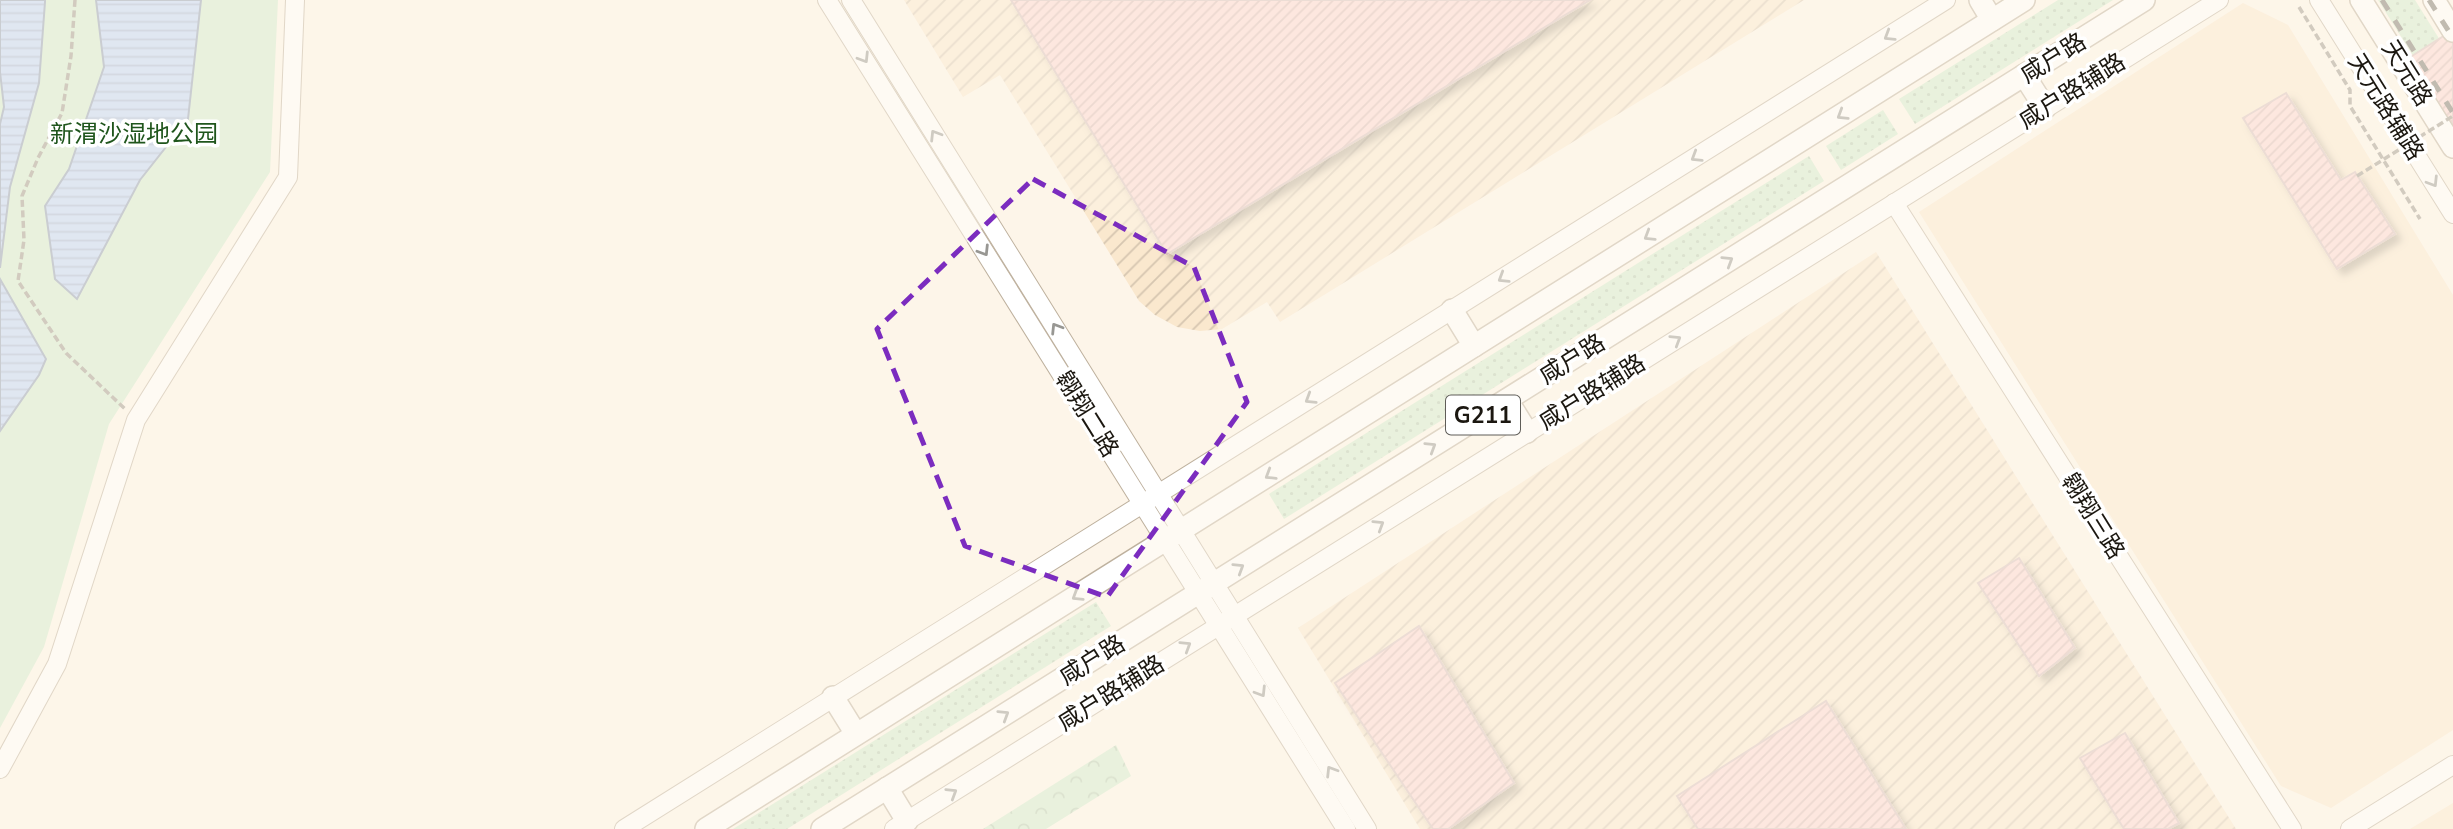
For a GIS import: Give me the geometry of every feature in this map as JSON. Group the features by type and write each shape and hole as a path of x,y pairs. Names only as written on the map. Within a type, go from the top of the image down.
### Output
{"main road":[{"path":"1980,0 1992,20"},
{"name":"G211","path":"705,829 2024,0"},
{"name":"咸户路","path":"822,829 2144,0"},
{"name":"天元路","path":"2361,0 2453,146"},
{"path":"2434,0 2453,31"},
{"path":"2024,75 2045,108"},
{"path":"1452,310 1474,346"},
{"path":"1507,400 1527,432"},
{"path":"834,697 856,734"},
{"path":"887,788 901,825"}],"street":[{"path":"0,769 57,664 136,420 288,177 295,0"},
{"name":"翱翔二路","path":"827,0 1143,503 1173,535 1367,829"},
{"name":"翱翔二路","path":"851,0 1158,494 1173,535"},
{"path":"624,829 1946,0"},
{"name":"咸户路辅路","path":"901,825 2219,0"},
{"name":"天元路辅路","path":"2319,0 2453,214"},
{"name":"翱翔三路","path":"1894,203 2292,829"},
{"name":"翱翔二路","path":"1227,620 1346,829"},
{"path":"2350,829 2453,765"}],"path":[{"path":"75,0 71,56 62,113 22,196 23,240 18,281 66,354 136,420"},
{"path":"2300,7 2350,90 2350,106 2420,219"},
{"path":"2357,176 2453,116"}],"highlighted area":[{"path":"1033,179 1194,267 1247,402 1107,597 965,546 877,329"}],"shaded area":[{"path":"904,0 1804,0 1280,322 1267,302 1222,329 1200,331 1177,327 1155,315 1139,301 1000,75 963,97"},
{"path":"2243,3 2288,25 2453,295 2453,730 2331,808 2281,786 1919,212"},
{"path":"1876,252 2236,829 1420,829 1298,628"},
{"path":"2453,803 2453,829 2410,829"}],"green space":[{"name":"新渭沙湿地公园","path":"0,0 278,0 270,172 109,424 44,647 0,728"},
{"path":"2058,0 2113,0 1915,124 1899,99"},
{"path":"2378,0 2415,0 2453,61 2453,119"},
{"path":"1883,110 1898,134 1841,170 1826,146"},
{"path":"1809,156 1824,181 1284,519 1269,494"},
{"path":"1096,602 1111,626 787,829 733,829"},
{"path":"1116,745 1131,776 1046,829 983,829"}],"water":[{"path":"0,0 45,2 39,83 10,187 0,268 0,124 4,107 0,72"},
{"path":"96,0 201,0 188,119 140,180 77,299 55,279 45,206 69,169 104,67"},
{"path":"0,279 46,359 39,375 0,431"}],"building":[{"path":"1011,0 1590,0 1167,254"},
{"path":"2453,30 2453,138 2404,61"},
{"path":"2286,93 2341,180 2355,172 2395,234 2337,269 2243,118"},
{"path":"2019,558 2075,648 2039,676 1978,583"},
{"path":"1419,626 1514,783 1448,829 1433,829 1335,683"},
{"path":"1826,701 1906,829 1698,829 1677,796"},
{"path":"2125,733 2179,823 2168,829 2124,829 2080,758"}],"railway":[{"path":"2382,0 2453,113"},
{"path":"2429,0 2453,38"}]}
